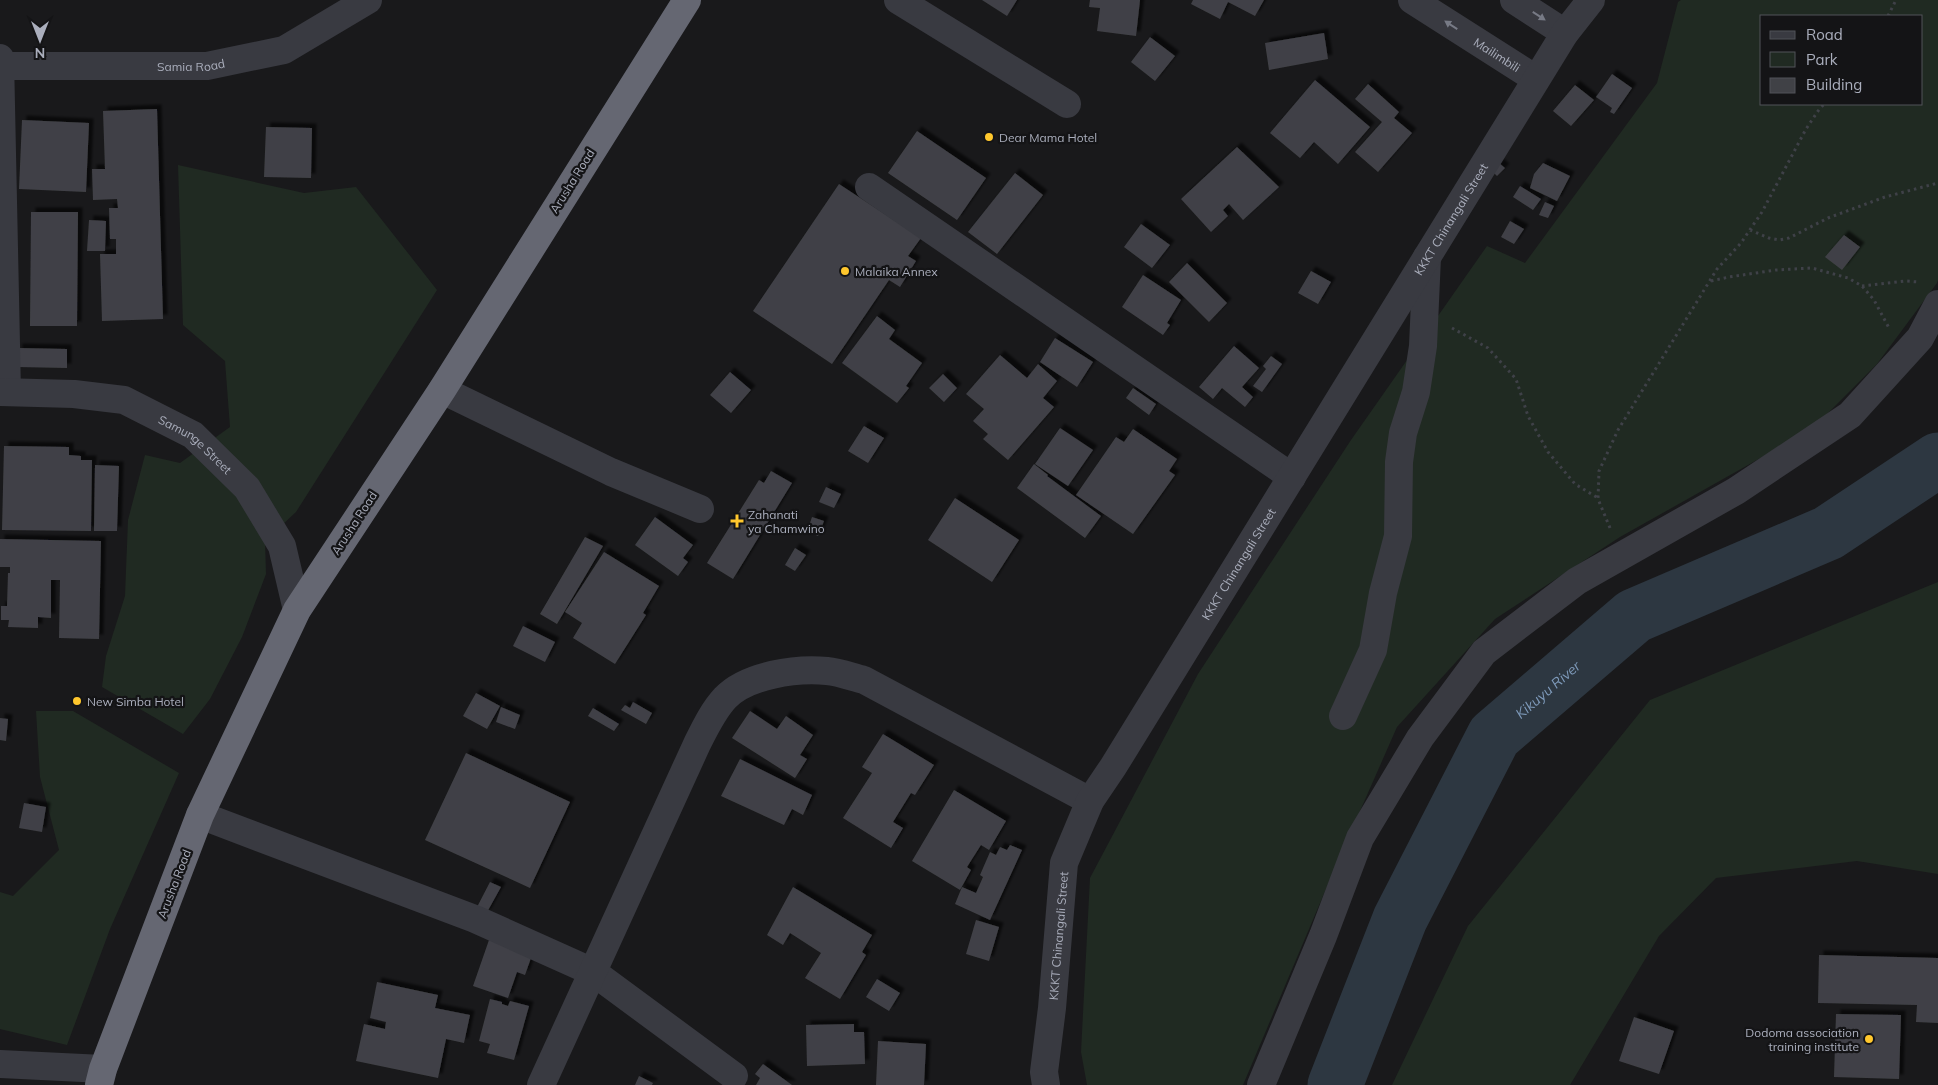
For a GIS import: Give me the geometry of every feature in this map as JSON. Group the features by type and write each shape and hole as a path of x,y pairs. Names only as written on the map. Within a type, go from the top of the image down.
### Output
{"highway":[{"name":"Arusha Road","path":"101,1077 200,815 297,610 442,390 687,0"}],"street":[{"name":"Samia Road","path":"0,66 208,66 284,50 368,0"},
{"path":"898,0 1068,104"},
{"name":"Mailimbili","path":"1412,0 1536,79"},
{"path":"1514,0 1565,33"},
{"path":"1536,79 1565,33 1591,0"},
{"name":"Samunge Street","path":"0,58 4,392 74,394 124,400 193,435 247,488 282,546 297,610"},
{"name":"KKKT Chinangali Street","path":"1046,1085 1044,1072 1052,1008 1064,863 1090,801 1113,767 1536,79"},
{"path":"869,187 1292,476"},
{"path":"1343,716 1373,650 1383,593 1398,536 1401,452 1403,433 1416,392 1423,346 1427,257"},
{"path":"1261,1085 1323,936 1360,838 1420,738 1484,652 1577,581 1736,491 1850,416 1920,338 1930,293"},
{"path":"442,390 611,472 700,509"},
{"path":"541,1085 697,744 714,712 738,686 765,676 801,670 828,671 864,680 1090,801"},
{"path":"200,815 475,919 592,972 734,1076"},
{"path":"2,1071 101,1077"}],"path":[{"path":"1888,15 1896,0"},
{"path":"1624,554 1606,522 1598,499 1599,472 1618,430 1717,269 1750,230 1762,212 1806,129 1823,105"},
{"path":"1750,230 1769,238 1779,240 1789,238 1828,218 1885,197 1938,183"},
{"path":"1710,282 1729,277 1776,270 1812,268 1848,278 1862,286 1874,300 1892,334 1908,351"},
{"path":"1862,286 1906,281 1930,293"},
{"path":"1424,312 1488,348 1516,379 1528,416 1548,452 1575,484 1598,499"}],"green space":[{"path":"1681,0 1938,0 1937,283 1877,364 1812,429 1620,537 1495,619 1397,727 1243,1085 1087,1085 1081,1052 1090,878 1198,674 1351,440 1487,246 1525,263 1657,83 1678,2"},
{"path":"178,165 304,193 356,187 437,290 296,512 265,541 266,574 242,637 210,699 183,734 102,687 106,656 125,596 128,520 145,455 180,463 230,427 225,361 183,325"},
{"path":"1938,582 1938,874 1857,861 1716,878 1659,936 1570,1085 1392,1085 1468,926 1650,700"},
{"path":"36,711 73,711 179,773 110,929 67,1045 0,1029 0,892 13,896 59,850 40,777"}],"building":[{"path":"982,0 1017,0 1007,16"},
{"path":"1090,0 1140,0 1136,36 1097,31 1100,8 1089,7"},
{"path":"1193,0 1264,0 1255,16 1228,2 1220,19 1191,4"},
{"path":"1324,33 1328,59 1269,70 1265,43"},
{"path":"1150,37 1175,56 1155,81 1131,62"},
{"path":"1612,74 1632,88 1614,114 1610,112 1612,108 1596,97"},
{"path":"1315,80 1370,127 1338,164 1314,142 1300,158 1270,133"},
{"path":"1368,84 1399,112 1394,118 1412,133 1378,172 1355,152 1382,122 1355,99"},
{"path":"1575,85 1594,100 1571,126 1553,111"},
{"path":"157,109 163,319 102,321 100,254 116,254 116,239 110,239 109,208 118,208 117,199 93,200 92,169 105,169 103,111"},
{"path":"22,120 89,123 86,192 19,189"},
{"path":"266,127 312,128 311,178 264,177"},
{"name":"Dear Mama Hotel","path":"917,131 986,178 957,220 888,173"},
{"path":"1237,147 1279,187 1243,220 1229,204 1223,210 1228,216 1211,232 1181,199"},
{"path":"1499,163 1505,168 1497,176 1492,171"},
{"path":"1543,163 1570,176 1557,201 1530,188 1534,174"},
{"name":"Dear Mama Hotel","path":"1015,173 1043,195 997,254 968,232"},
{"name":"Malaika Annex","path":"839,184 921,238 908,256 916,261 900,287 889,280 832,364 753,311"},
{"path":"1520,186 1541,199 1533,210 1513,197"},
{"path":"1545,202 1554,206 1548,218 1539,215"},
{"path":"31,212 78,212 77,326 30,326"},
{"path":"89,220 106,221 105,251 87,251"},
{"path":"1510,221 1524,229 1514,244 1501,237"},
{"path":"1141,224 1170,245 1152,268 1124,247"},
{"path":"1844,235 1860,247 1842,270 1825,257"},
{"path":"1187,263 1227,303 1209,322 1169,282"},
{"path":"1311,271 1331,282 1318,304 1298,293"},
{"path":"1143,275 1181,300 1167,323 1170,325 1163,335 1122,307"},
{"path":"877,316 895,330 889,339 922,363 906,386 909,388 897,403 842,363"},
{"path":"1055,338 1093,362 1077,387 1040,362"},
{"path":"1234,346 1259,368 1242,387 1253,397 1245,407 1222,388 1213,399 1199,387"},
{"path":"18,348 67,349 67,368 17,367"},
{"path":"1000,355 1027,378 1038,364 1057,381 1043,398 1054,407 1008,460 983,439 988,434 973,421 984,409 966,394"},
{"path":"1271,356 1282,364 1262,392 1253,386 1266,369 1263,366"},
{"path":"730,372 751,390 731,413 710,395"},
{"path":"943,374 957,388 944,402 929,388"},
{"path":"1133,388 1156,404 1149,415 1126,398"},
{"path":"864,426 884,438 868,463 848,451"},
{"path":"1060,428 1093,450 1068,486 1035,464"},
{"path":"1133,429 1177,459 1169,471 1175,475 1133,534 1076,495 1116,437 1124,442"},
{"path":"4,446 69,447 69,455 81,456 81,460 92,460 91,531 2,530"},
{"path":"1034,464 1047,476 1101,516 1085,538 1017,488"},
{"path":"95,465 119,466 117,531 94,531"},
{"path":"771,471 792,483 733,579 707,563 759,480 764,483"},
{"path":"826,487 841,494 834,508 819,502"},
{"path":"955,498 1019,540 992,582 928,540"},
{"path":"655,517 693,545 683,558 688,562 678,576 635,545"},
{"path":"812,517 824,521 818,536 807,532"},
{"path":"585,537 603,546 557,624 540,614"},
{"path":"0,539 101,541 99,639 59,638 60,580 51,580 51,618 38,617 38,628 8,627 9,620 1,620 1,606 7,606 8,573 10,573 10,567 0,567"},
{"path":"795,548 806,555 795,571 785,565"},
{"path":"604,552 659,586 643,613 646,615 615,664 573,638 582,623 565,612"},
{"path":"523,626 555,642 545,662 513,646"},
{"path":"476,693 500,706 487,729 463,716"},
{"path":"633,702 652,713 646,724 621,710 625,705 630,708"},
{"path":"501,707 520,715 515,729 496,722"},
{"path":"593,708 619,724 614,731 588,716"},
{"path":"750,711 777,729 786,716 813,735 800,755 807,759 795,778 732,738"},
{"path":"0,718 8,719 6,741 0,740"},
{"path":"883,734 934,765 915,795 911,793 893,822 903,828 891,848 843,818 872,773 862,767"},
{"path":"466,753 570,802 530,888 425,840"},
{"path":"740,759 812,795 803,815 792,809 784,825 721,796"},
{"path":"954,790 1006,821 989,850 981,845 967,867 971,870 960,890 912,861"},
{"path":"24,803 46,807 42,832 19,828"},
{"path":"1010,845 1022,850 990,920 955,904 962,887 976,893 983,877 980,875 990,852 996,855 1000,847 1007,850"},
{"path":"490,882 501,887 486,914 476,909"},
{"path":"793,887 872,935 862,952 866,955 840,999 805,978 821,953 790,933 783,945 767,935"},
{"path":"976,920 999,927 989,961 966,954"},
{"path":"489,940 532,955 525,975 517,972 508,998 473,986"},
{"path":"1819,955 1938,958 1938,1023 1916,1022 1917,1005 1818,1003"},
{"path":"877,979 900,993 889,1011 866,997"},
{"path":"377,982 438,995 435,1008 470,1015 464,1043 446,1039 438,1078 356,1061 364,1024 385,1029 386,1022 370,1018"},
{"path":"490,999 502,1002 502,1004 508,1006 510,1001 529,1006 514,1060 487,1053 490,1044 479,1041"},
{"path":"1836,1014 1901,1015 1899,1079 1834,1077"},
{"path":"1634,1017 1674,1031 1659,1074 1619,1061"},
{"path":"854,1024 854,1032 864,1032 865,1064 807,1066 806,1025"},
{"path":"878,1041 926,1044 924,1085 876,1085"},
{"path":"763,1064 792,1085 756,1085 760,1078 755,1074"},
{"path":"639,1076 653,1083 652,1085 635,1085"}],"waterway":[{"name":"Kikuyu River","path":"1335,1085 1400,919 1494,736 1634,616 1828,533 1938,460"}],"place":[{"name":"Dear Mama Hotel","path":"989,137"},
{"name":"Malaika Annex","path":"845,271"},
{"name":"Zahanati ya Chamwino","path":"737,521"},
{"name":"New Simba Hotel","path":"77,701"},
{"name":"Dodoma association training institute","path":"1869,1039"}]}
